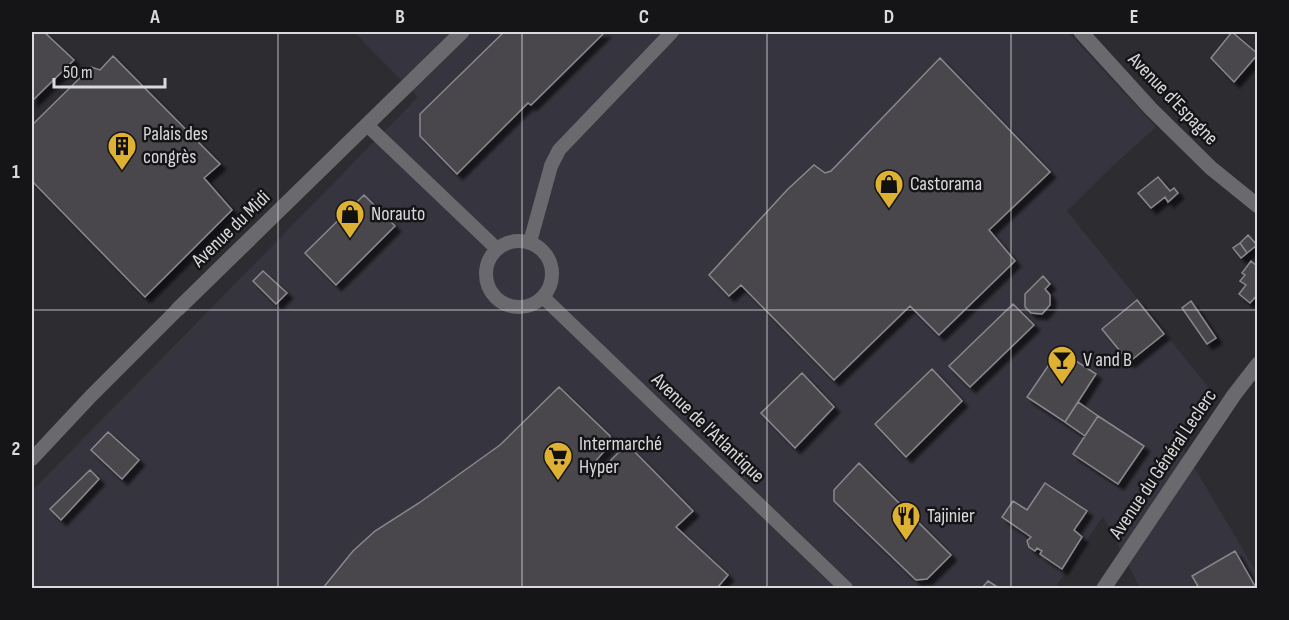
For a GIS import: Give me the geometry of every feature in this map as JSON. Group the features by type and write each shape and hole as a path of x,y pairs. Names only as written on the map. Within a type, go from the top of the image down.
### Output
{"street":[{"name":"Avenue du Midi","path":"32,459 178,309 462,32"},
{"path":"530,242 551,166 559,150 672,32"},
{"name":"Avenue d'Espagne","path":"1081,32 1151,109 1211,168 1257,206"},
{"path":"367,125 497,249"},
{"path":"512,241 530,242 547,256 552,277 549,288 535,304 515,308 497,300 490,292 485,273 491,256 497,249 512,241"},
{"name":"Avenue de l'Atlantique","path":"543,297 846,588"},
{"name":"Avenue du Général Leclerc","path":"1104,588 1257,364"}],"shaded area":[{"path":"354,32 1068,32 1156,127 1067,211 1216,397 1182,447 1258,575 1257,588 1140,588 1103,516 1055,588 32,588 32,491 418,97"}],"building":[{"path":"32,32 44,32 74,60 32,101"},
{"path":"504,32 605,32 531,105 528,103 457,174 420,136 420,114"},
{"path":"1232,32 1258,54 1234,82 1211,58"},
{"name":"Palais des congrès","path":"113,56 220,164 204,178 232,210 145,297 32,181 32,125 91,67 100,70"},
{"name":"Castorama","path":"940,58 1050,172 989,230 1015,261 939,335 910,306 834,380 741,285 729,296 709,275 787,190 814,165 825,173 831,171"},
{"path":"1158,177 1170,191 1174,188 1178,193 1168,202 1165,197 1151,208 1138,193"},
{"name":"Norauto","path":"364,195 395,226 336,285 305,253"},
{"path":"1248,235 1257,245 1247,253 1240,243"},
{"path":"1240,243 1247,253 1241,258 1233,248"},
{"path":"1251,261 1258,267 1258,294 1250,303 1239,294 1246,285 1240,281 1245,275 1242,273"},
{"path":"263,271 287,293 276,304 253,281"},
{"path":"1043,276 1050,284 1045,289 1050,295 1050,305 1042,314 1031,313 1025,307 1025,294"},
{"path":"1137,300 1164,334 1129,362 1102,329"},
{"path":"1191,301 1216,338 1207,344 1182,308"},
{"path":"1013,304 1034,325 970,387 949,366"},
{"name":"V and B","path":"1059,350 1096,374 1065,422 1027,397"},
{"path":"932,369 962,401 906,457 875,424"},
{"path":"802,373 834,407 795,448 761,413"},
{"name":"Intermarché Hyper","path":"559,387 610,436 612,442 594,463 601,470 627,444 693,511 676,527 728,575 717,588 323,588 353,551 375,531 419,503 500,445"},
{"path":"1078,402 1098,416 1085,436 1065,422"},
{"path":"1098,416 1144,446 1118,484 1073,454"},
{"path":"108,432 139,460 122,479 91,450"},
{"path":"859,463 951,555 927,579 916,580 834,501 834,490"},
{"path":"90,470 99,479 61,520 50,509"},
{"path":"1045,483 1087,511 1074,530 1082,537 1062,569 1040,554 1042,551 1037,548 1035,551 1029,547 1027,541 1031,537 1002,517 1013,501 1027,510"},
{"path":"1235,551 1256,588 1199,588 1192,576"},
{"path":"988,581 999,588 982,588"}],"place":[{"name":"Palais des congrès","path":"122,172"},
{"name":"Castorama","path":"889,210"},
{"name":"Norauto","path":"350,240"},
{"name":"V and B","path":"1062,386"},
{"name":"Intermarché Hyper","path":"558,482"},
{"name":"Tajinier","path":"906,542"}]}
